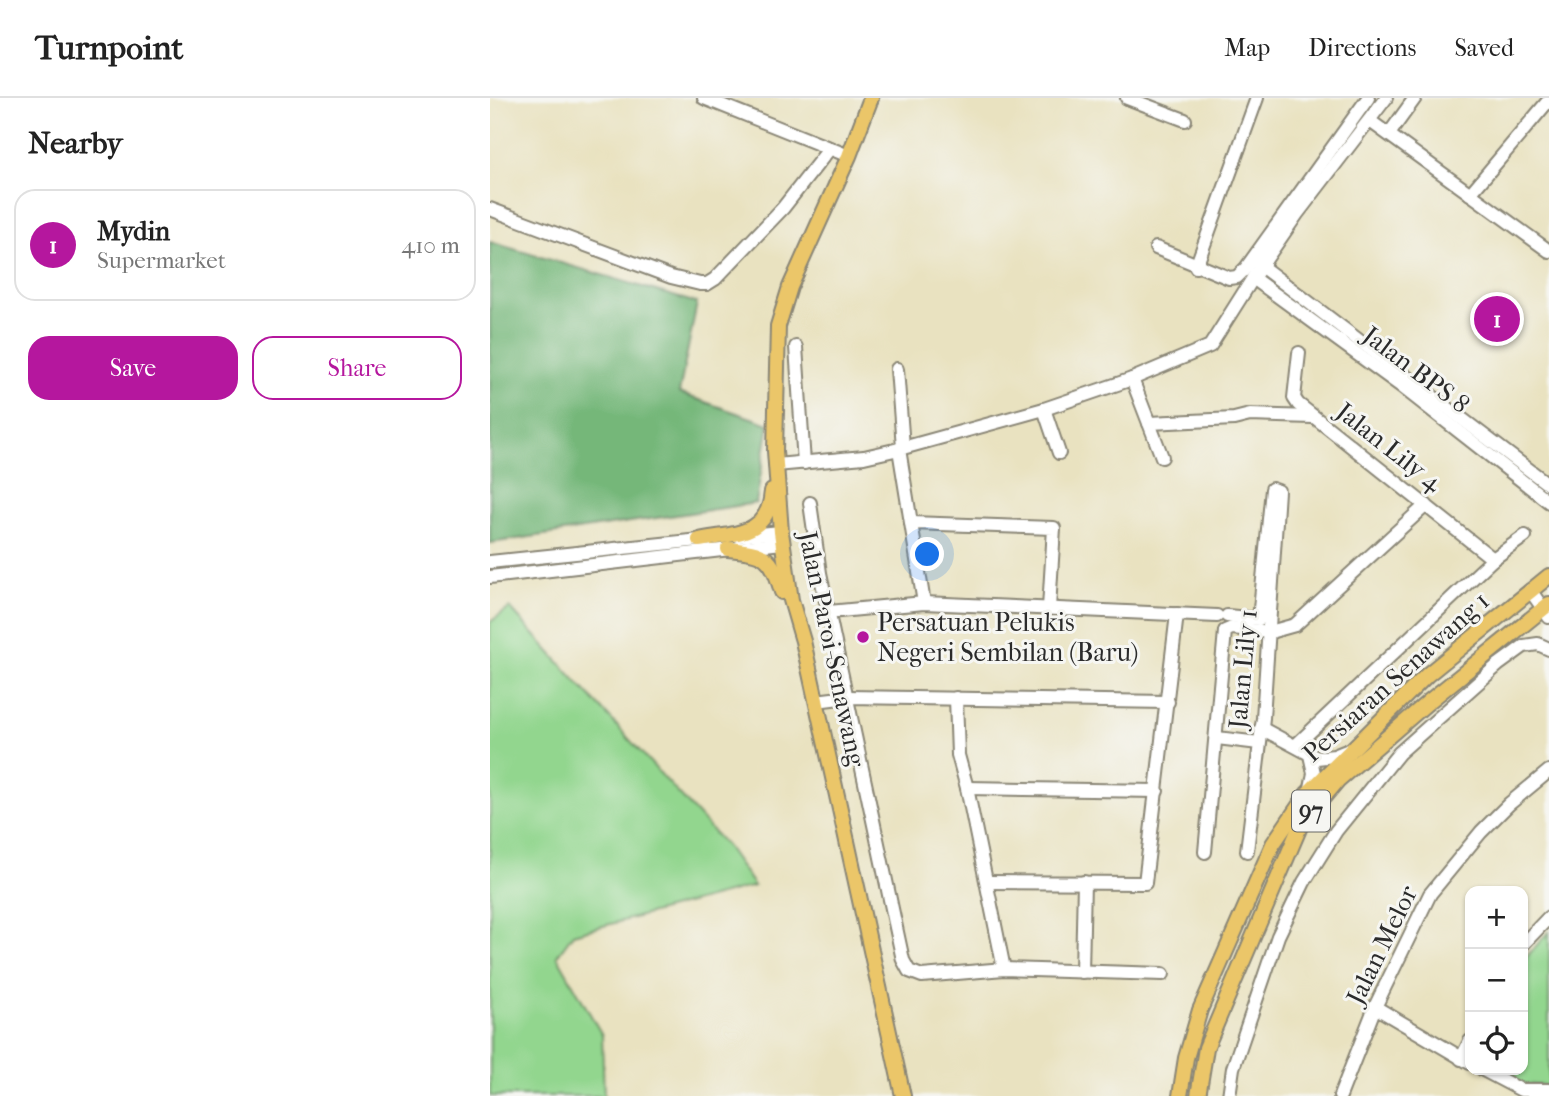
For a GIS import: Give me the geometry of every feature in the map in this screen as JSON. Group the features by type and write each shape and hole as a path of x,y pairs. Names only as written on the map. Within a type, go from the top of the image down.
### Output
{"main road":[{"name":"Jalan Paroi-Senawang","path":"871,98 849,156 790,287 778,326 776,458 781,538 791,600 803,641 903,1096"},
{"path":"699,540 752,529 760,524 768,514 772,498 776,458"},
{"path":"728,549 760,554 774,566 790,619 803,641"},
{"name":"Persiaran Senawang 1","path":"1180,1096 1186,1058 1200,1010 1273,844 1311,788 1427,675 1548,577"},
{"name":"Persiaran Senawang 1","path":"1198,1096 1206,1048 1301,824 1338,780 1547,610"}],"street":[{"path":"704,98 849,156"},
{"path":"1127,98 1185,120"},
{"path":"1196,267 1257,98"},
{"path":"1156,248 1196,267 1228,278 1241,273 1368,98"},
{"path":"776,458 804,463 864,457 901,448 1044,409 1132,379 1210,346 1297,214 1386,98"},
{"path":"1389,134 1415,98"},
{"path":"1470,194 1549,100"},
{"path":"1370,121 1549,251"},
{"path":"490,209 671,277 707,284 715,279 783,208 830,148"},
{"path":"1261,266 1549,485"},
{"name":"Jalan BPS 8","path":"1253,278 1390,378 1549,502"},
{"path":"796,346 804,463"},
{"name":"Jalan Lily 4","path":"1299,353 1294,398 1298,404 1493,559"},
{"path":"897,369 901,448 924,603"},
{"path":"1132,379 1162,457"},
{"path":"1044,409 1059,453"},
{"path":"1149,423 1234,419 1250,415 1314,417"},
{"name":"Jalan Lily 1","path":"1177,614 1259,619 1272,489 1278,491 1270,632 1247,851"},
{"path":"810,503 820,573 903,960 909,971 930,976 1004,969 1163,974"},
{"path":"1205,852 1225,631 1232,628 1270,632 1295,625 1426,505"},
{"path":"911,523 1054,528 1049,608"},
{"path":"1296,745 1493,559 1525,536"},
{"path":"490,562 699,540 781,538"},
{"path":"490,577 728,549 781,538"},
{"path":"1530,590 1547,610"},
{"path":"829,612 924,603 1177,614 1145,883 986,882"},
{"path":"1229,1096 1233,1068 1278,936 1304,882 1336,831 1399,753 1504,659 1531,644 1549,649"},
{"path":"816,701 848,697 1168,702"},
{"path":"956,698 958,755 1004,969"},
{"path":"1261,728 1310,755 1324,758 1349,750"},
{"path":"1217,738 1259,743"},
{"path":"1310,755 1314,773 1311,788"},
{"name":"Jalan Melor","path":"1340,1096 1375,1007 1430,894 1480,832 1508,803 1546,779"},
{"path":"967,788 1157,791"},
{"path":"1082,972 1084,882"},
{"path":"1528,939 1549,917"},
{"path":"1375,1007 1465,1060"},
{"path":"1492,1075 1521,1090 1549,1090"}],"green space":[{"path":"490,242 697,303 679,393 769,424 756,503 490,543"},
{"path":"510,608 727,847 754,886 573,934 557,956 602,1035 604,1096 490,1096 490,622"},
{"path":"1549,931 1549,1086 1523,1084 1501,1075 1528,1075 1528,955"}],"place":[{"name":"Mydin","path":"1497,319"},
{"name":"Persatuan Pelukis Negeri Sembilan (Baru)","path":"863,637"}]}
